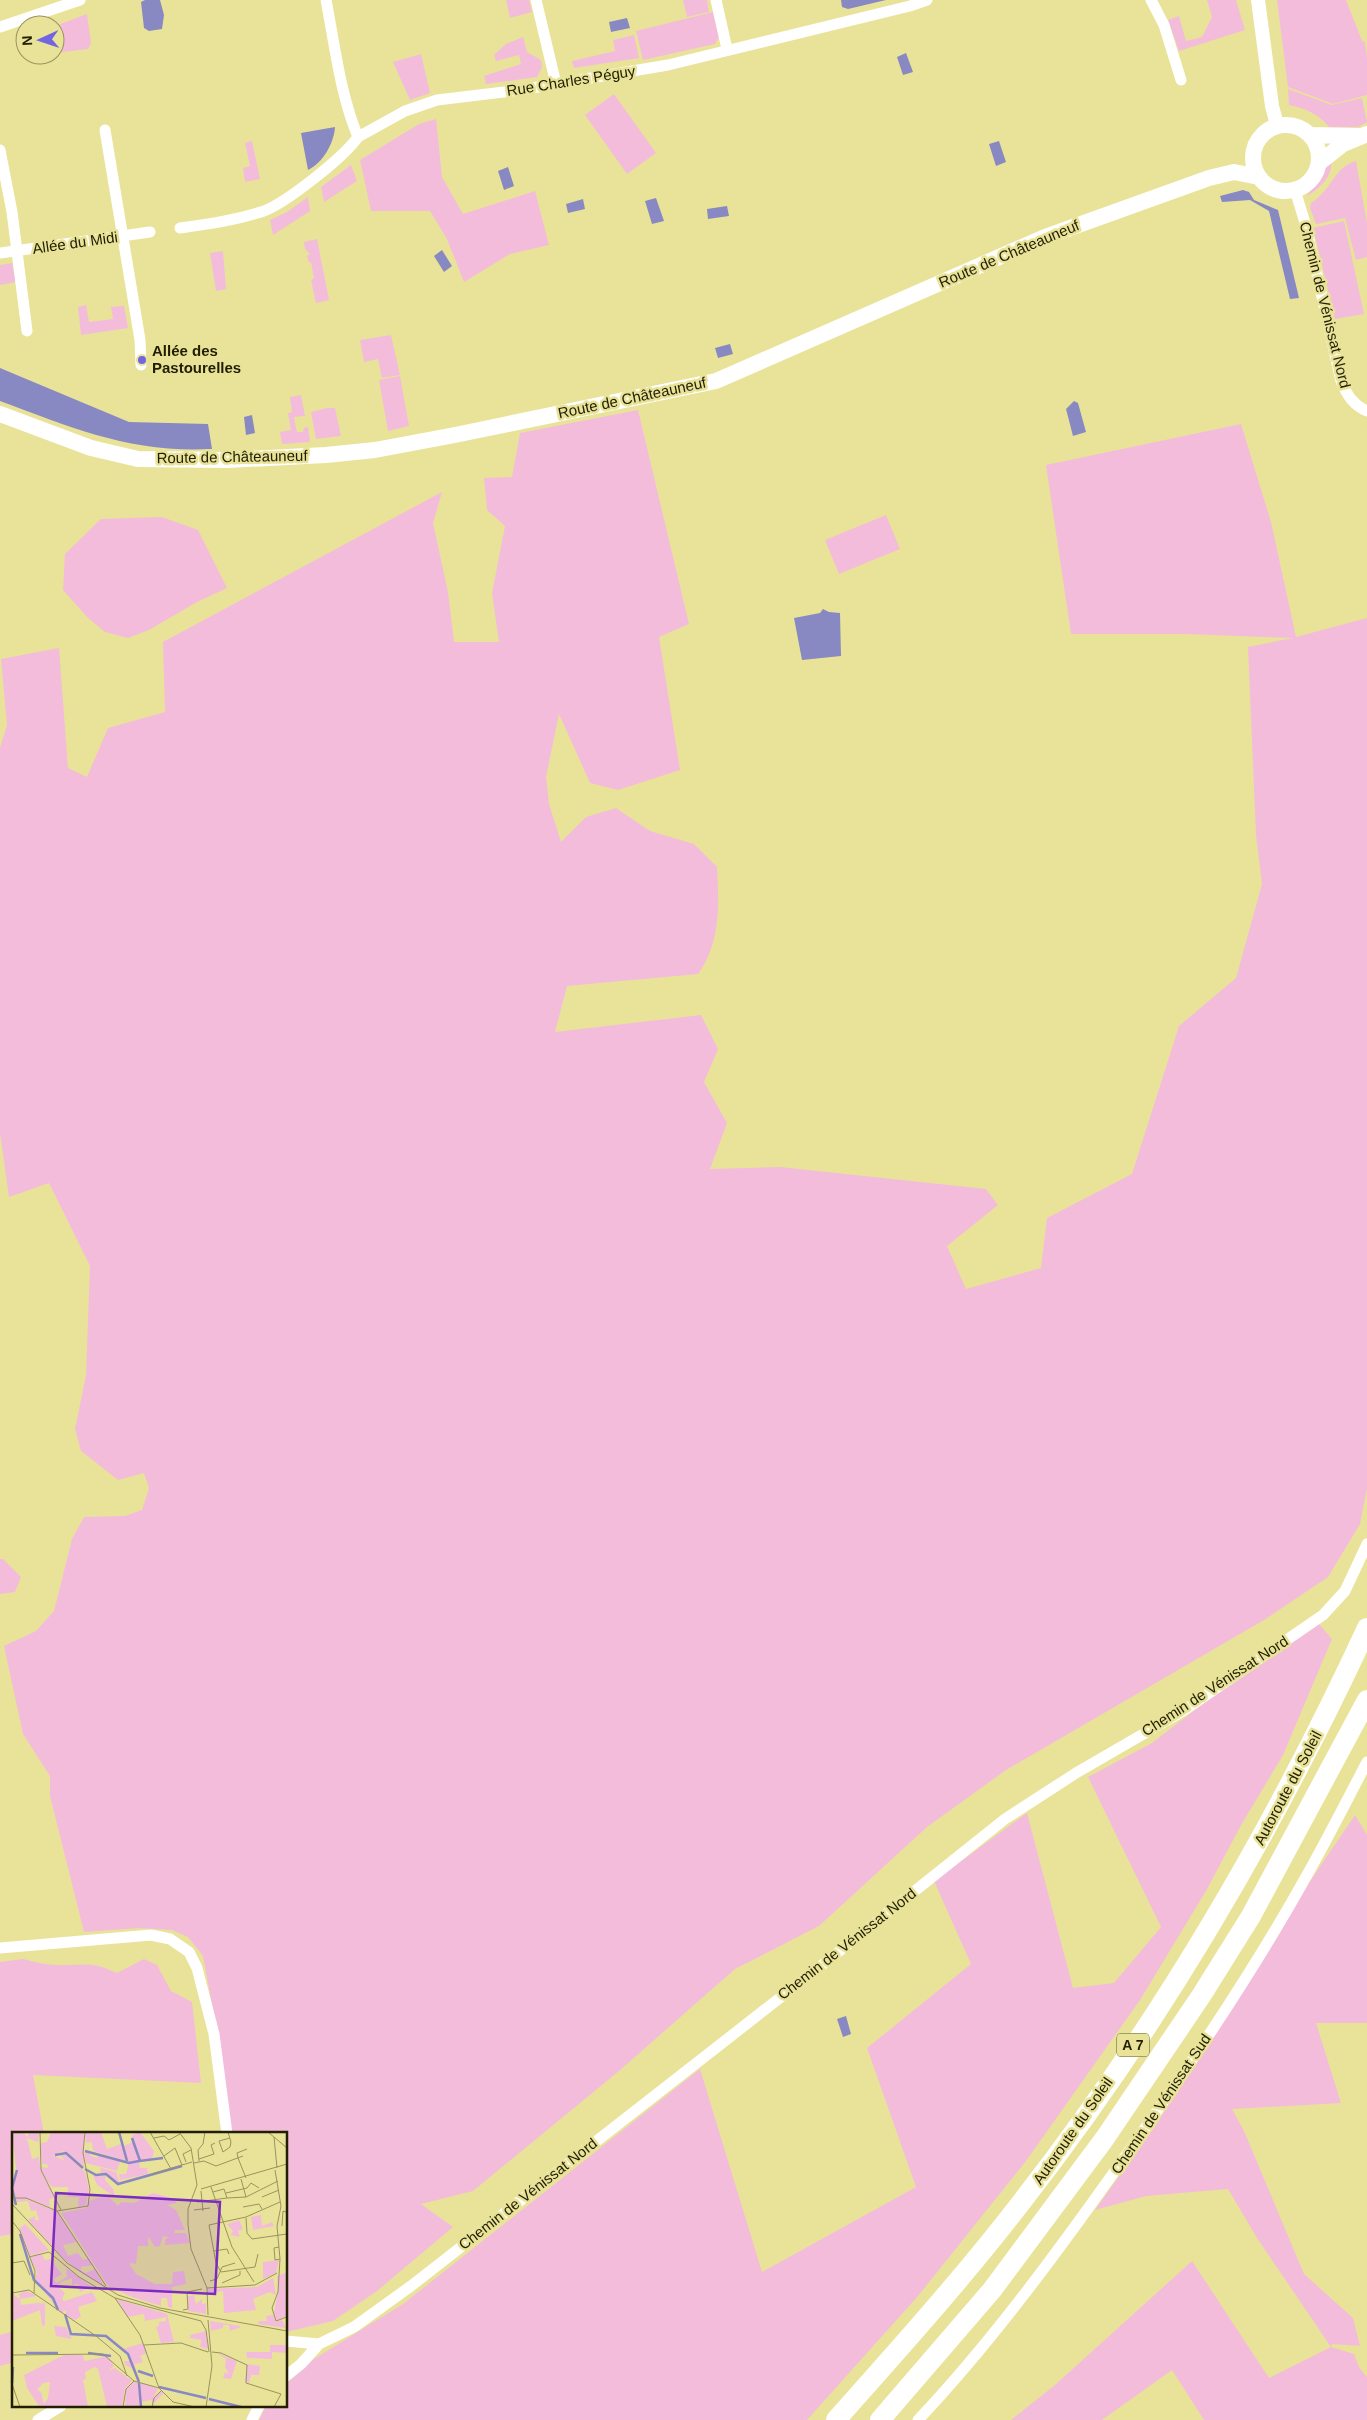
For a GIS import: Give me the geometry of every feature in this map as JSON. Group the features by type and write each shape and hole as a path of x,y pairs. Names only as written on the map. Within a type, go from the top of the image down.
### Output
{"highway":[{"name":"Autoroute du Soleil","path":"836,2420 970,2268 1022,2202 1076,2130 1177,1980 1271,1823 1326,1718 1367,1628"},
{"name":"Autoroute du Soleil","path":"880,2420 992,2290 1105,2138 1201,1996 1251,1916 1367,1700"}],"main road":[{"path":"1234,172 1254,149 1262,134 1278,125 1295,126 1310,135 1318,148 1319,163 1315,175 1306,185 1295,190"},
{"path":"1310,135 1363,135"},
{"path":"1319,163 1343,144 1363,135"},
{"path":"1254,149 1253,164 1259,177"},
{"name":"Route de Châteauneuf","path":"0,414 91,448 138,459 227,460 326,455 375,450 716,381 1045,238 1164,194 1234,172 1259,177 1275,190 1295,190"}],"street":[{"path":"0,27 80,0"},
{"path":"180,228 229,221 266,210 347,152 358,137 345,98 326,0"},
{"path":"536,0 556,84"},
{"path":"716,0 727,49"},
{"name":"Rue Charles Péguy","path":"358,137 405,111 425,104 668,65 727,49 910,6 927,0"},
{"path":"1151,0 1164,25 1181,80"},
{"path":"1258,0 1272,106 1278,125"},
{"path":"105,130 140,340 141,365"},
{"path":"0,154 18,251 27,331"},
{"name":"Chemin de Vénissat Nord","path":"1295,190 1306,226 1341,381 1349,398 1358,408 1367,411"},
{"name":"Allée du Midi","path":"0,253 150,232"},
{"name":"Chemin de Vénissat Nord","path":"288,2374 301,2364 319,2344 354,2327 411,2286 822,1965 1005,1819 1076,1773 1183,1711 1323,1615 1345,1591 1367,1544"},
{"name":"Chemin de Vénissat Sud","path":"918,2420 1065,2242 1131,2149 1222,2015 1302,1884 1367,1762"},
{"path":"0,1948 151,1935 170,1939 189,1952 197,1968 214,2034 227,2132"},
{"path":"288,2341 319,2344"},
{"path":"38,2420 58,2408"},
{"path":"252,2420 258,2408"}],"shaded area":[{"path":"506,0 529,0 532,12 510,18"},
{"path":"683,0 707,0 709,12 687,17"},
{"path":"1207,0 1236,0 1245,30 1179,51 1168,20 1179,16 1186,41 1202,37 1212,17"},
{"path":"1277,0 1346,0 1362,41 1365,42 1367,95 1333,104 1288,87"},
{"path":"713,12 719,37 715,44 643,60 636,31"},
{"path":"87,14 91,43 88,49 65,52 65,22"},
{"path":"634,35 639,58 574,68 572,61 615,51 613,40"},
{"path":"523,37 527,52 541,60 542,67 537,77 486,84 484,76 521,64 519,55 496,61 494,55 506,44"},
{"path":"421,54 430,93 410,100 393,62"},
{"path":"1288,89 1332,105 1362,98 1367,122 1358,127 1329,127 1311,112 1289,105"},
{"path":"614,94 656,153 627,174 585,115"},
{"path":"436,119 442,177 463,214 535,191 549,245 510,254 464,282 447,239 430,211 371,211 360,160 419,124"},
{"path":"252,141 260,179 245,182 243,168 250,166 245,143"},
{"path":"1356,161 1367,223 1367,257 1356,260 1345,218 1316,224 1310,208 1311,203 1324,192 1337,174 1348,164"},
{"path":"1331,162 1330,172 1324,182 1307,196 1326,166"},
{"path":"351,165 357,181 324,202 321,187"},
{"path":"308,197 310,211 273,235 270,220 287,212"},
{"path":"1344,221 1364,314 1335,319 1313,228"},
{"path":"317,239 329,300 316,303 311,280 314,278 311,262 309,262 307,256 310,254 305,249 304,242"},
{"path":"223,251 226,289 216,291 210,253"},
{"path":"12,263 16,282 0,285 0,265"},
{"path":"86,305 89,322 113,319 111,307 124,306 128,328 81,335 78,307"},
{"path":"391,335 400,375 382,378 378,359 364,362 360,340"},
{"path":"400,376 409,426 388,431 379,380"},
{"path":"301,395 305,416 294,417 297,432 303,432 304,428 308,427 310,442 282,444 280,432 291,430 288,413 292,412 290,397"},
{"path":"335,408 341,436 316,439 311,412"},
{"path":"638,410 689,624 659,637 680,770 618,790 590,783 559,714 546,777 549,804 561,842 586,817 616,808 650,831 694,844 717,867 718,909 715,936 706,962 698,974 567,986 555,1032 701,1015 718,1049 704,1082 727,1123 710,1169 780,1167 986,1189 998,1205 947,1246 966,1289 1041,1268 1047,1218 1132,1174 1179,1026 1236,978 1262,884 1256,835 1248,647 1293,638 1184,634 1071,634 1046,465 1241,424 1271,522 1296,637 1367,618 1367,1488 1360,1524 1328,1577 1264,1620 1006,1770 927,1827 819,1926 735,1969 619,2071 473,2191 421,2204 453,2227 377,2291 333,2321 288,2332 288,2132 230,2132 212,2004 203,1956 188,1937 172,1930 139,1928 84,1932 50,1796 50,1776 23,1734 4,1646 36,1631 54,1611 72,1539 84,1517 125,1516 142,1510 149,1488 144,1473 118,1480 81,1451 75,1429 86,1375 90,1266 49,1183 9,1197 0,1133 0,748 7,725 1,659 59,648 68,768 87,777 108,728 165,712 163,642 442,492 433,523 448,592 454,642 499,642 492,593 505,526 487,510 484,478 512,477 520,433"},
{"path":"886,515 900,549 839,574 825,540"},
{"path":"162,517 198,530 227,588 197,602 149,630 128,638 105,632 87,617 63,590 65,554 101,519"},
{"path":"0,1559 3,1559 21,1577 15,1592 0,1594"},
{"path":"1319,1624 1332,1639 1283,1755 1240,1827 1206,1891 1140,2000 1026,2161 918,2296 807,2420 259,2420 265,2408 288,2408 288,2382 314,2359 403,2304 700,2069 762,2272 916,2187 867,2048 971,1964 934,1881 1027,1813 1073,1988 1114,1983 1161,1927 1088,1777 1152,1743 1221,1690"},
{"path":"1355,1815 1367,1835 1367,2023 1316,2023 1341,2103 1232,2109 1244,2131 1304,2274 1353,2318 1360,2346 1332,2344 1331,2347 1257,2238 1228,2189 1146,2196 1095,2210 1156,2125 1298,1899"},
{"path":"23,1959 50,1964 88,1964 100,1966 117,1973 144,1959 157,1965 171,1991 192,2002 201,2083 33,2075 44,2132 12,2132 12,2234 0,2236 0,1962"},
{"path":"1192,2261 1269,2378 1331,2347 1354,2354 1359,2367 1367,2377 1367,2420 1204,2420 1172,2370 1102,2420 1011,2420 1055,2385"},
{"path":"12,2332 12,2363 0,2366 0,2335"}],"water":[{"path":"145,0 160,0 164,15 162,29 149,31 144,28 141,2"},
{"path":"841,0 886,0 848,9 842,7"},
{"path":"627,18 630,28 611,32 609,22"},
{"path":"906,53 913,72 903,75 897,57"},
{"path":"335,127 327,152 318,163 308,170 301,133"},
{"path":"999,141 1006,162 996,166 989,144"},
{"path":"508,167 514,186 504,190 498,171"},
{"path":"1243,190 1249,192 1254,200 1278,210 1299,298 1290,299 1269,211 1250,200 1222,202 1220,196"},
{"path":"656,198 664,221 652,224 645,201"},
{"path":"583,199 585,209 568,213 566,204"},
{"path":"727,206 729,216 708,219 707,209"},
{"path":"442,250 452,266 444,272 434,256"},
{"path":"730,344 733,354 718,358 715,348"},
{"path":"0,368 129,422 208,424 212,449 155,447 129,443 79,430 0,401"},
{"path":"1074,401 1078,403 1086,432 1073,436 1066,409"},
{"path":"252,415 255,433 246,435 244,417"},
{"path":"823,609 829,612 840,613 841,656 802,660 794,618 820,613"},
{"path":"846,2016 851,2034 843,2037 837,2019"}],"place":[{"name":"Allée des Pastourelles","path":"142,360"}]}
